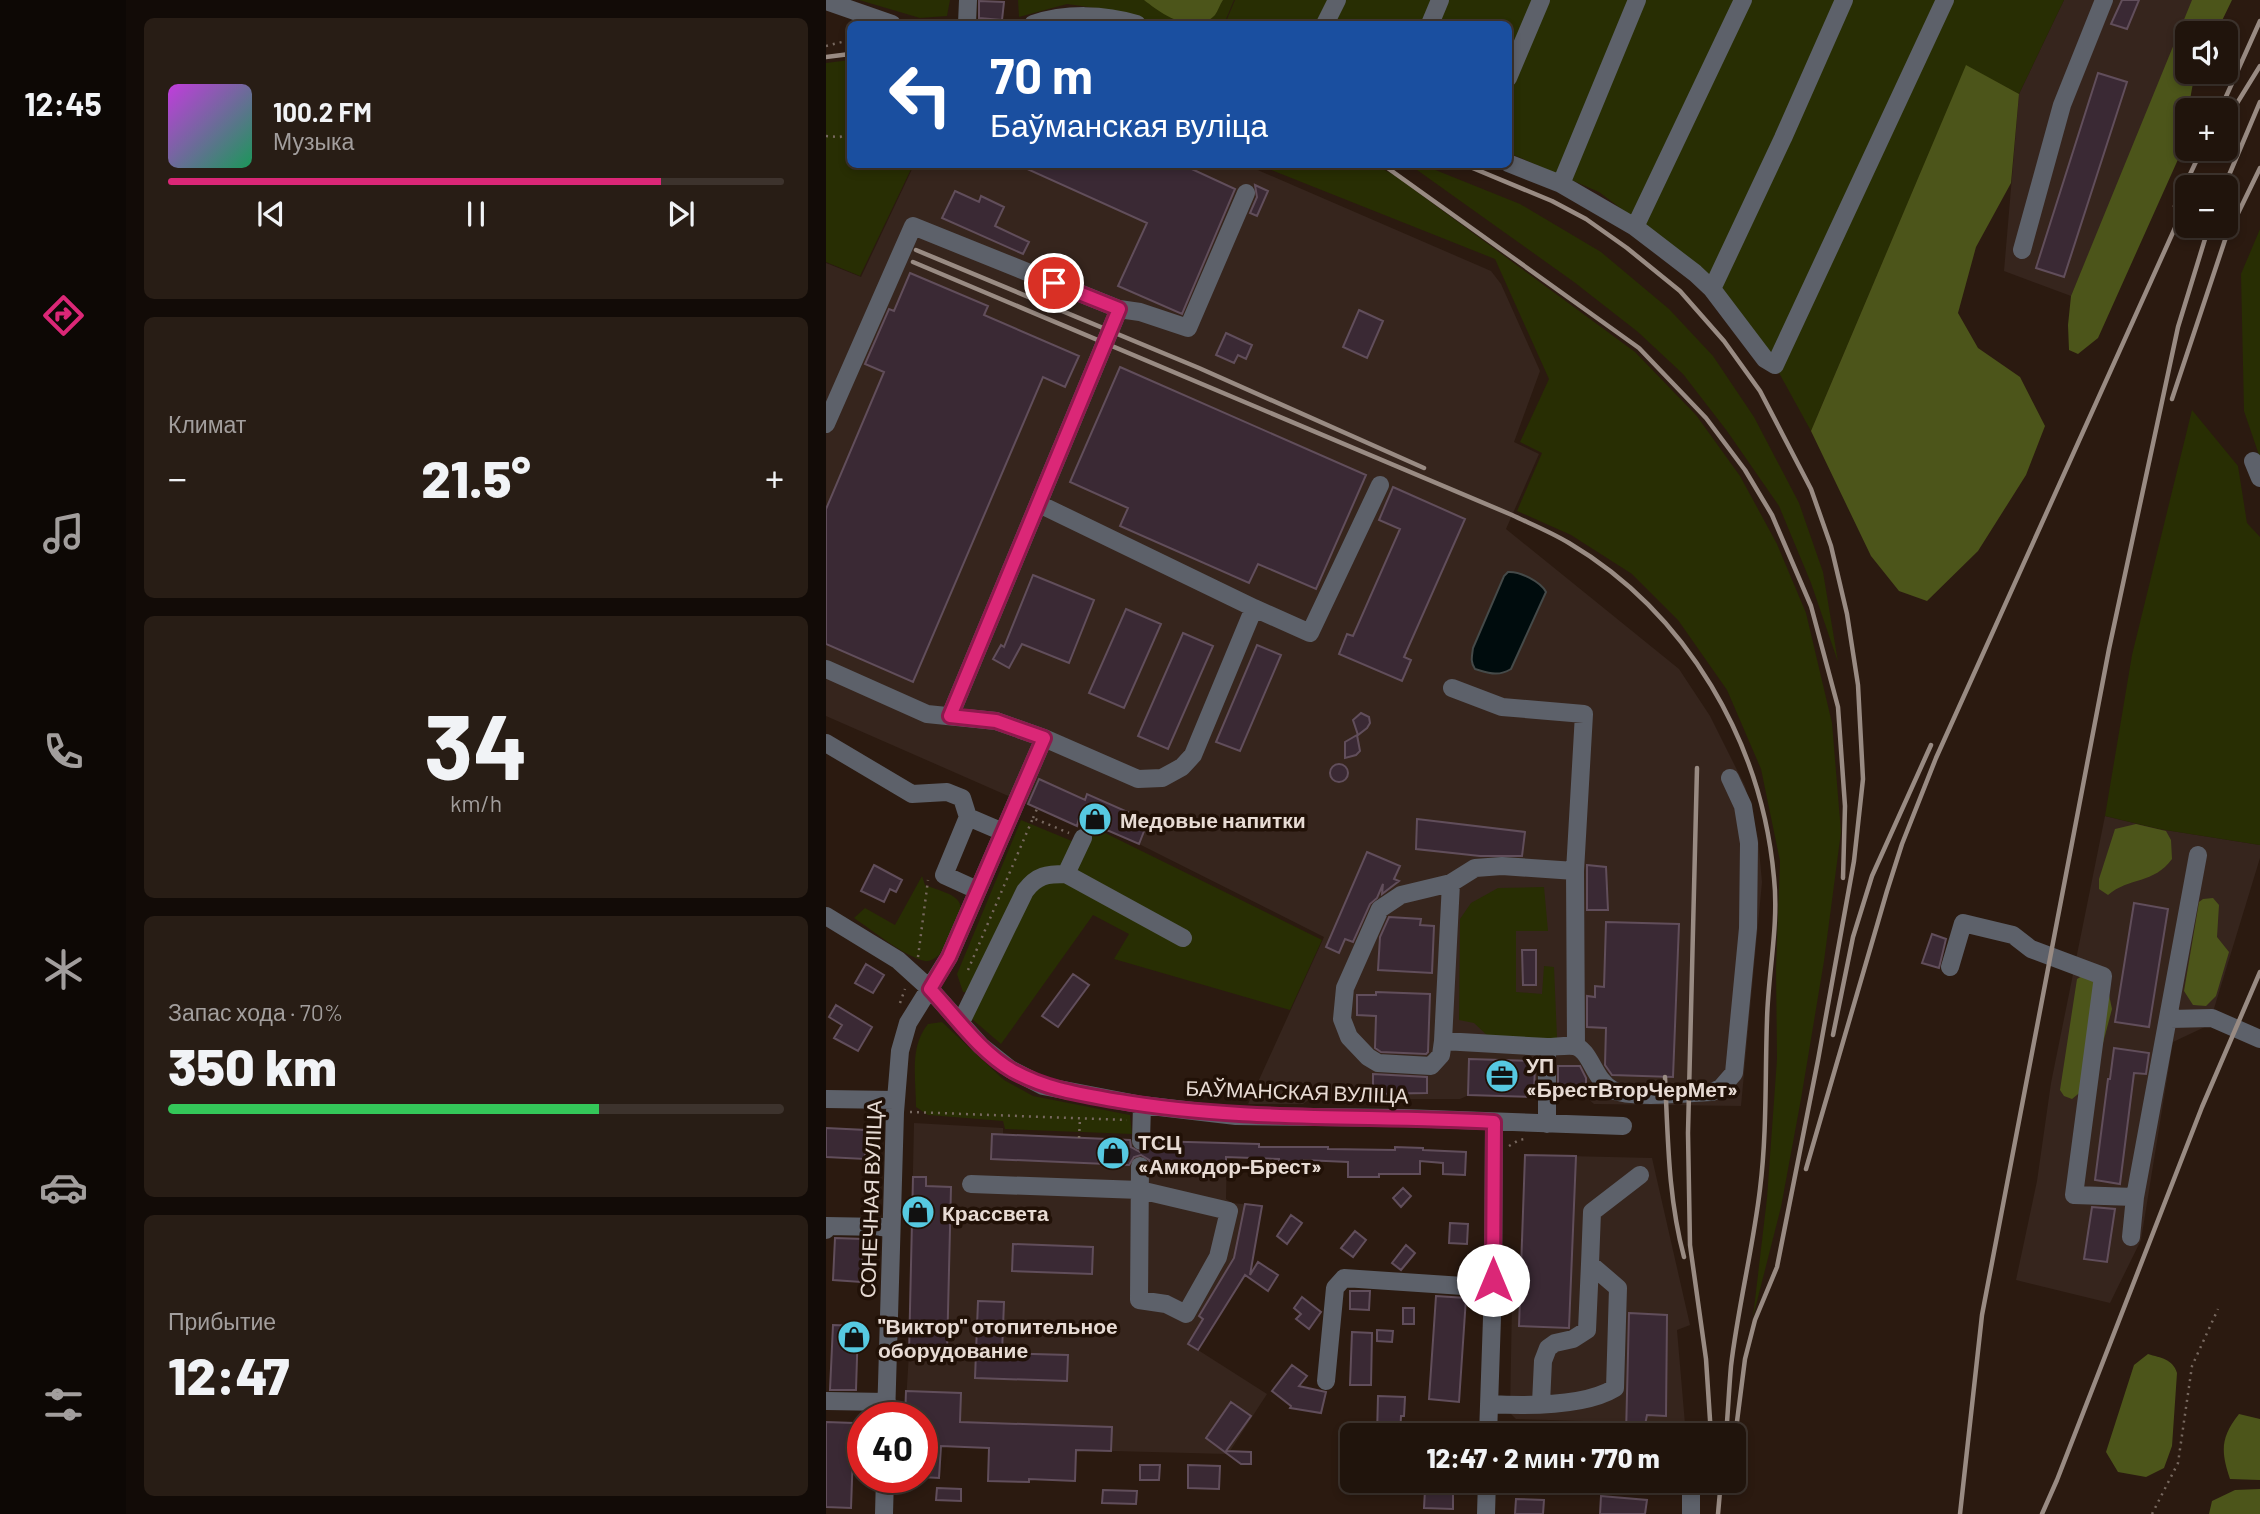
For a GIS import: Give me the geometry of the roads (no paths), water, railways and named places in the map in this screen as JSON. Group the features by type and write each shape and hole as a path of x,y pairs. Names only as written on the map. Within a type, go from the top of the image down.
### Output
{"street":[{"path":"967,21 968,0"},
{"path":"1065,17 1077,0"},
{"path":"1326,21 1337,0"},
{"path":"1431,21 1440,0"},
{"path":"1512,69 1541,0"},
{"path":"1561,184 1637,0"},
{"path":"1634,227 1743,0"},
{"path":"1712,289 1844,0"},
{"path":"1512,165 1561,184 1634,227 1695,273 1712,289 1765,359 1775,365 1945,0"},
{"path":"2022,250 2062,105 2104,0"},
{"path":"826,1 883,21"},
{"path":"1047,21 1065,17 1126,21"},
{"path":"826,424 913,226 1119,309 1140,312 1188,328 1246,193"},
{"path":"950,716 1119,309"},
{"path":"1039,504 1310,633 1380,485"},
{"path":"826,669 927,714 996,721 1044,738 1138,779 1161,778 1182,767 1193,755 1254,608"},
{"path":"1452,688 1502,707 1584,714 1575,871 1576,1046"},
{"name":"СОНЕЧНАЯ ВУЛІЦА","path":"887,1402 895,1100 900,1051 908,1023 949,957 1044,738"},
{"path":"826,743 912,794 947,792 962,798 968,817 944,875 977,890"},
{"path":"1443,1041 1576,1046 1586,1052 1603,1084 1615,1092 1712,1092 1721,1088 1734,1073 1748,928 1749,844 1742,806 1730,778"},
{"path":"968,817 1003,832"},
{"path":"1066,874 1083,838"},
{"path":"2131,1237 2135,1197 2199,855"},
{"path":"1451,883 1441,1055 1431,1066 1378,1063 1368,1057 1349,1037 1342,1019 1345,988 1380,909 1401,895 1451,883 1475,868 1502,866 1575,871"},
{"path":"961,1022 1025,891 1034,879 1046,874 1066,874 1183,938"},
{"name":"БАЎМАНСКАЯ ВУЛІЦА","path":"826,916 898,960 930,989 1000,1062 1043,1086 1142,1105 1237,1116 1404,1118 1623,1126"},
{"path":"1950,967 1963,923 2013,935 2031,949 2103,976 2074,1195 2135,1197"},
{"path":"2170,1019 2212,1018 2260,1039"},
{"path":"1547,1047 1547,1124"},
{"path":"826,1099 895,1100"},
{"path":"1141,1141 1142,1105"},
{"path":"1488,1423 1494,1122"},
{"path":"971,1184 1140,1189 1229,1211 1218,1257 1186,1314 1166,1304 1139,1300 1140,1189 1140,1166"},
{"path":"1541,1403 1543,1361 1548,1348 1555,1343 1573,1339 1587,1330 1592,1212 1640,1175"},
{"path":"826,1230 826,1226 883,1227 891,1230"},
{"path":"1489,1404 1584,1399 1604,1395 1615,1388 1618,1288 1590,1264"},
{"path":"1326,1381 1335,1288 1343,1278 1493,1288"},
{"path":"826,1401 847,1404"},
{"path":"884,1514 885,1493"},
{"path":"1486,1514 1487,1493"},
{"path":"1691,1493 1691,1514"}],"railway":[{"path":"2225,98 2260,21"},
{"path":"826,57 847,54"},
{"path":"2238,102 2260,66"},
{"path":"2229,175 2260,102"},
{"path":"2190,175 2196,161"},
{"path":"1388,168 1639,348 1706,418 1745,470 1772,515 1811,606 1838,707 1845,806 1843,878"},
{"path":"1473,168 1552,201 1586,219 1680,291 1724,341 1760,391 1811,489 1831,546 1847,614 1858,685 1863,779 1854,861 1777,1267 1755,1320 1745,1359 1737,1423"},
{"path":"2172,399 2225,240 2260,168"},
{"path":"1806,1169 1902,844 1936,758 2175,228"},
{"path":"1960,1514 1982,1315 2109,649 2178,327 2205,238"},
{"path":"916,250 1199,368 1424,468"},
{"path":"913,262 1548,532 1611,572 1649,606 1683,644 1711,686 1735,731 1754,778 1767,827 1774,878 1774,931 1768,1002 1762,1168 1754,1233 1734,1344 1727,1423"},
{"path":"1833,1035 1853,937 1872,876 1931,745"},
{"path":"1697,768 1688,1133 1690,1245 1706,1359 1710,1423"},
{"path":"2042,1514 2202,1107 2260,972"},
{"path":"1665,1077 1672,1190 1684,1257"},
{"path":"1718,1514 1720,1493"}],"place":[{"name":"Медовые напитки","path":"1095,819"},
{"name":"УП «БрестВторЧерМет»","path":"1502,1076"},
{"name":"ТСЦ «Амкодор-Брест»","path":"1113,1153"},
{"name":"Крассвета","path":"918,1212"},
{"name":"\"Виктор\" отопительное оборудование","path":"854,1337"}]}
